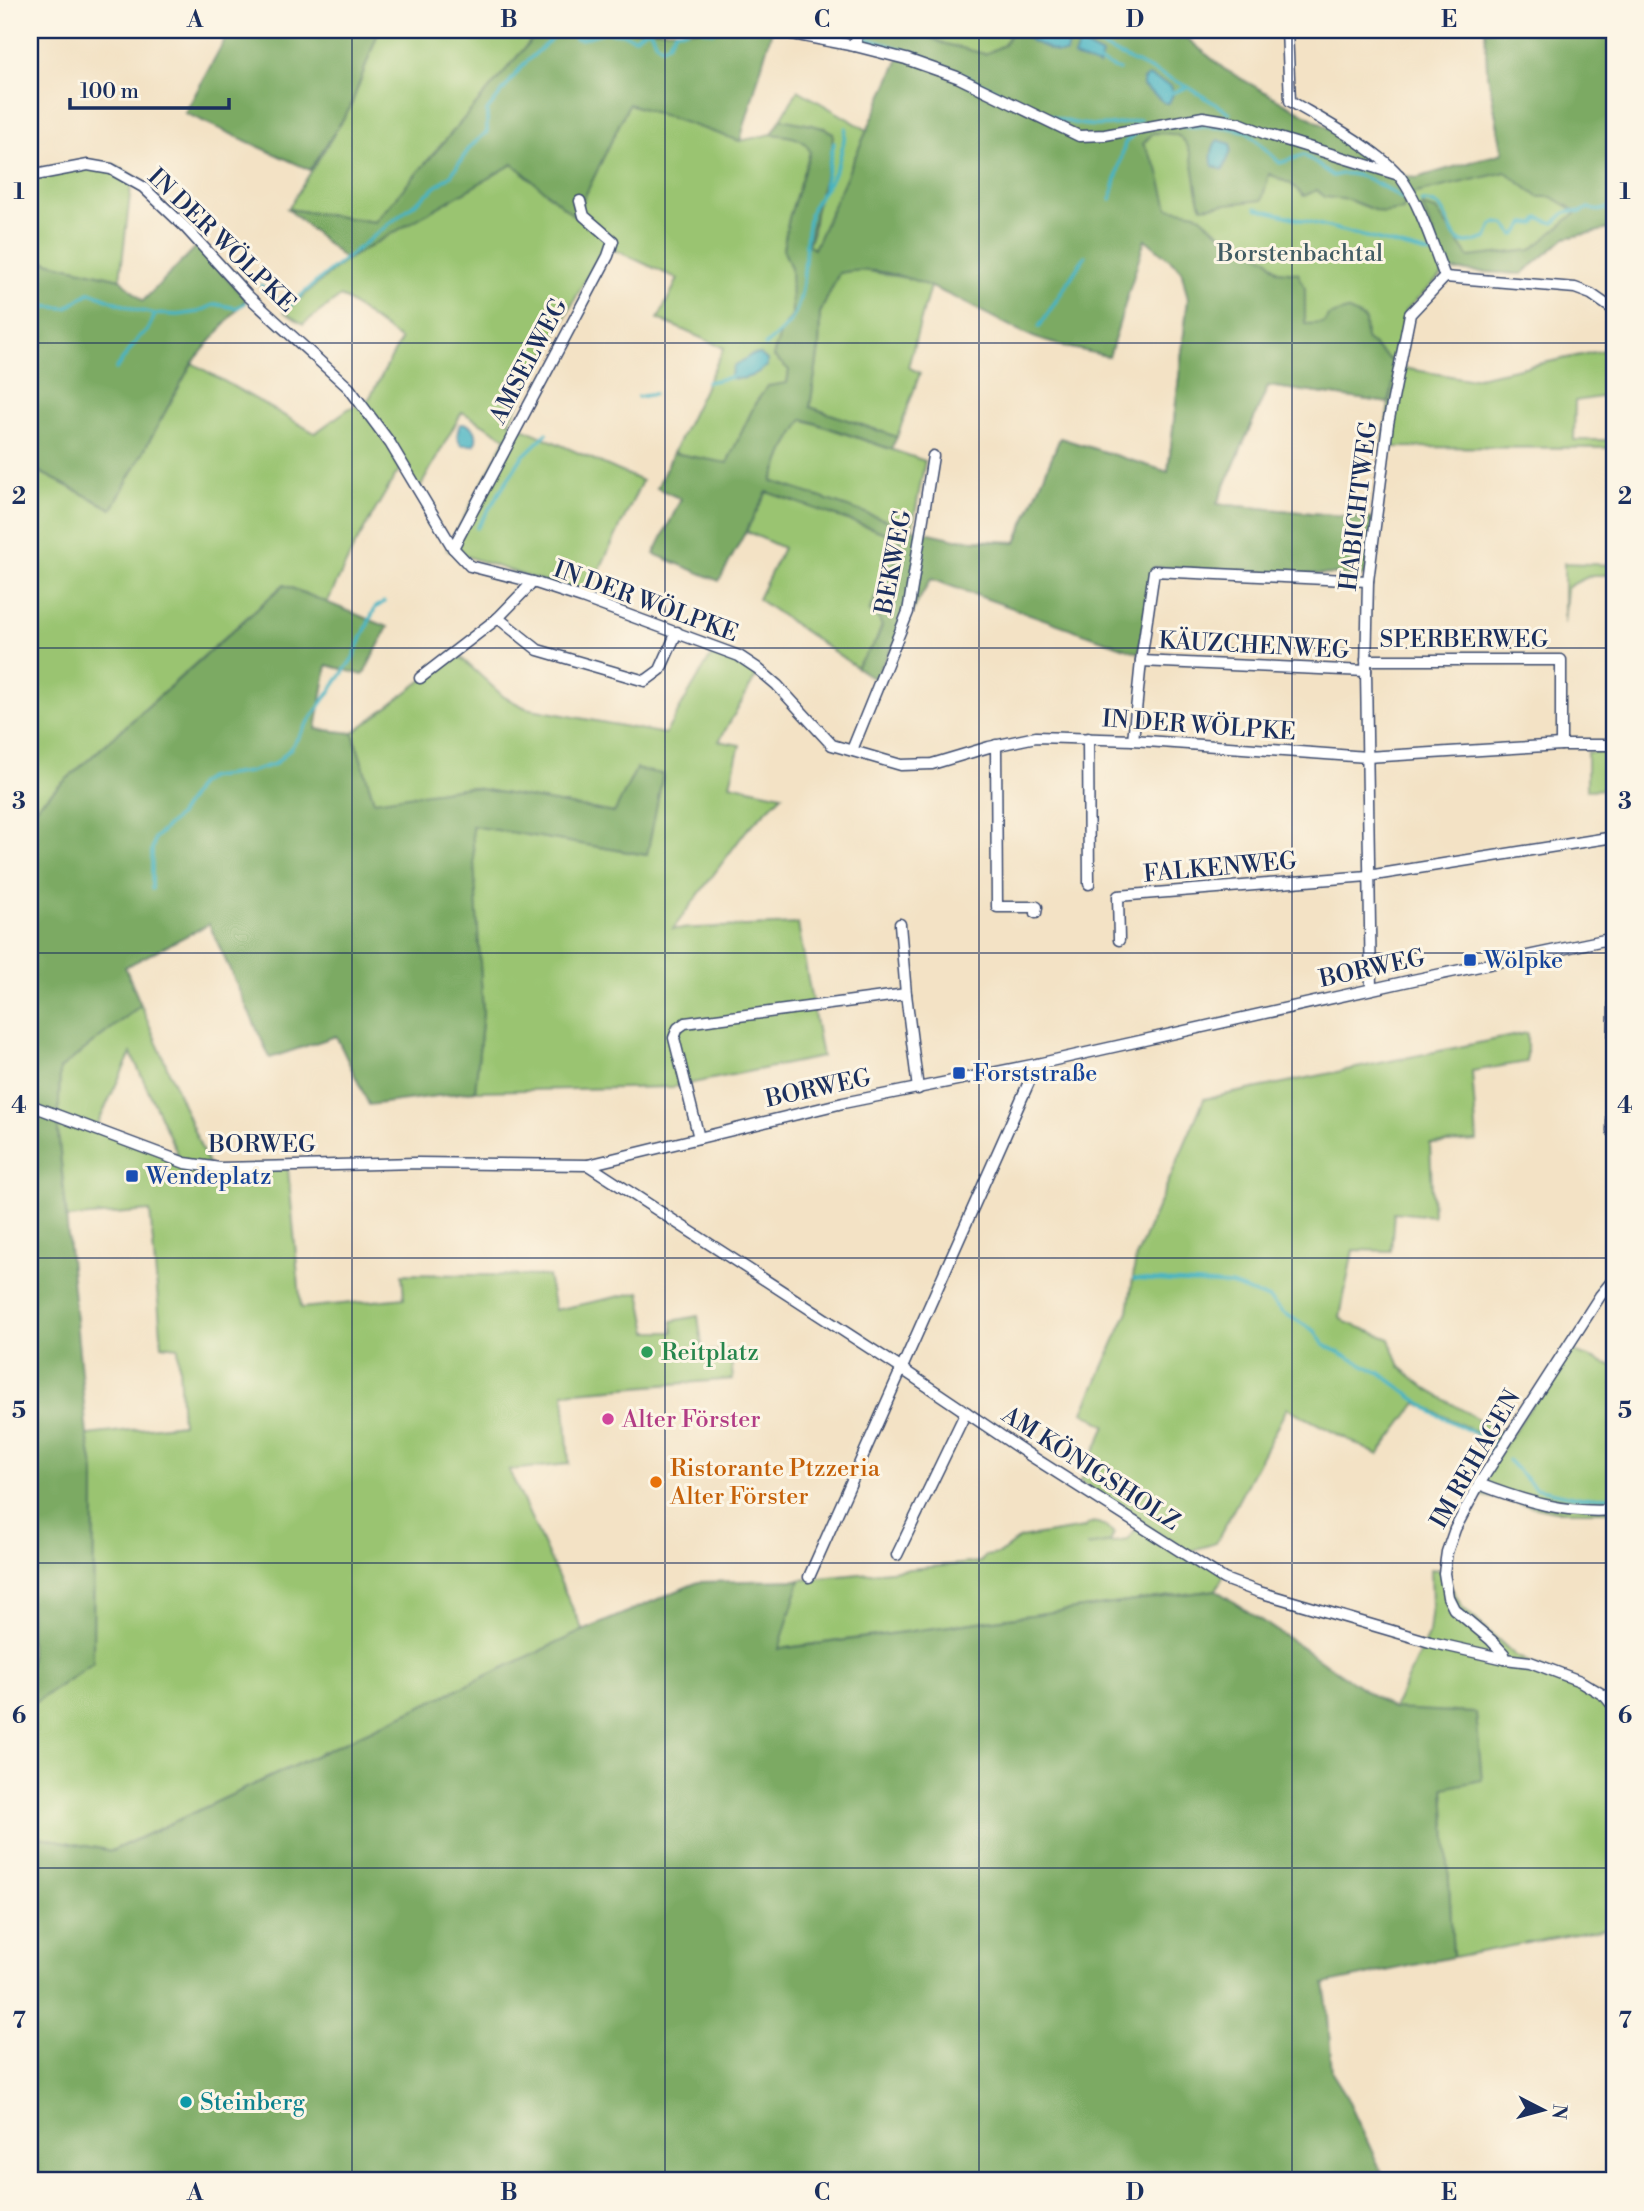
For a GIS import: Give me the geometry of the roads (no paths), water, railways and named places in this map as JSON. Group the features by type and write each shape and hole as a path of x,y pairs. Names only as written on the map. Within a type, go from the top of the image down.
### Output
{"street":[{"path":"772,30 856,39 957,77 1079,136 1105,135 1203,117 1239,123 1266,134 1399,175"},
{"path":"1287,30 1290,101 1366,148 1399,175 1409,191 1445,276 1576,288 1591,294 1614,310"},
{"name":"IN DER WÖLPKE","path":"30,176 88,165 111,169 143,187 185,227 247,295 349,388 390,443 453,548 470,566 533,582 719,647 757,668 777,685 832,746 901,765 912,765 932,764 1036,737 1133,740 1367,757 1561,745 1614,745"},
{"name":"AMSELWEG","path":"453,548 608,256 613,241 584,216 580,201"},
{"name":"HABICHTWEG","path":"1367,757 1368,581 1388,424 1410,314 1445,276"},
{"name":"BEKWEG","path":"852,750 908,612 933,456"},
{"path":"1133,740 1154,571 1368,581"},
{"path":"420,678 498,618 533,582"},
{"path":"498,618 538,650 645,681 660,670 677,632"},
{"name":"SPERBERWEG","path":"1366,665 1561,660 1561,745"},
{"name":"KÄUZCHENWEG","path":"1141,661 1366,665"},
{"path":"1088,738 1089,884"},
{"path":"996,746 997,907 1037,907 1036,913"},
{"path":"1367,757 1371,989"},
{"path":"1368,876 1614,837"},
{"name":"FALKENWEG","path":"1119,940 1118,897 1368,876"},
{"path":"900,924 918,1089"},
{"name":"BORWEG","path":"30,1105 185,1163 220,1168 416,1163 588,1165 830,1106 1037,1064 1614,938"},
{"path":"699,1138 674,1038 678,1028 685,1023 906,994"},
{"path":"1614,1003 1614,1133"},
{"path":"809,1577 1037,1064"},
{"name":"AM KÖNIGSHOLZ","path":"588,1165 1224,1579 1259,1592 1430,1642 1530,1662 1580,1681 1605,1696 1614,1707"},
{"name":"IM REHAGEN","path":"1505,1659 1504,1654 1491,1640 1454,1609 1448,1597 1445,1564 1455,1529 1479,1484 1586,1317 1614,1279"},
{"path":"897,1555 966,1412"},
{"path":"1479,1484 1518,1499 1556,1508 1614,1510"}],"water":[{"path":"1030,30 1051,30 1069,38 1066,53 1058,53 1031,41 1028,38"},
{"path":"1079,43 1102,55 1099,66 1074,57"},
{"path":"1148,76 1171,86 1173,94 1169,103 1165,103 1143,86 1143,80"},
{"path":"1218,140 1231,144 1223,170 1212,163 1213,149"},
{"path":"760,354 767,360 767,366 741,379 730,378 733,367 751,355"},
{"path":"460,424 475,431 476,441 473,445 461,445 458,439"}],"waterway":[{"path":"261,285 289,306 451,175 471,146 487,132 487,111 523,65 559,32 567,30 575,38 581,39 604,32 634,38 645,30 650,30 656,43 662,47 668,44 676,31 687,30"},
{"path":"703,30 714,32"},
{"path":"806,30 842,35 849,33 920,55 1020,102"},
{"path":"1066,30 1188,87 1230,113"},
{"path":"1097,61 1119,70"},
{"path":"1171,93 1188,87"},
{"path":"1049,116 1073,123 1094,125 1140,120"},
{"path":"1179,126 1244,131"},
{"path":"765,346 789,323 798,307 811,212 835,171 846,128"},
{"path":"1245,130 1280,163 1304,155 1333,176 1361,176 1405,200"},
{"path":"1111,199 1125,143 1135,133"},
{"path":"824,186 834,143"},
{"path":"1421,202 1439,207 1454,235 1466,243 1487,238 1492,225 1496,223 1505,224 1514,235 1525,223 1535,224 1539,218 1554,223 1568,212 1581,212 1589,208 1603,210 1614,203"},
{"path":"1256,208 1431,254"},
{"path":"1039,327 1085,256"},
{"path":"30,311 37,306 67,308 90,292 136,310 155,314 199,312 215,304 236,308 245,303"},
{"path":"116,369 140,336 147,331 155,315"},
{"path":"707,382 732,377"},
{"path":"638,397 654,394"},
{"path":"477,528 522,457 547,433"},
{"path":"152,889 152,850 155,838 179,815 199,784 208,778 249,772 275,764 290,749 353,658 375,608 384,602"},
{"path":"1134,1279 1231,1285 1269,1299 1282,1312 1315,1331 1324,1345 1380,1373 1434,1413 1494,1443 1487,1452"},
{"path":"1508,1460 1535,1488 1582,1498 1614,1496"}],"place":[{"name":"Wölpke","path":"1470,960"},
{"name":"Forststraße","path":"959,1073"},
{"name":"Wendeplatz","path":"132,1176"},
{"name":"Reitplatz","path":"647,1352"},
{"name":"Alter Förster","path":"608,1419"},
{"name":"Ristorante Ptzzeria Alter Förster","path":"656,1482"},
{"name":"Steinberg","path":"186,2102"}],"park label":[{"name":"Borstenbachtal","path":"1300,253"}]}
